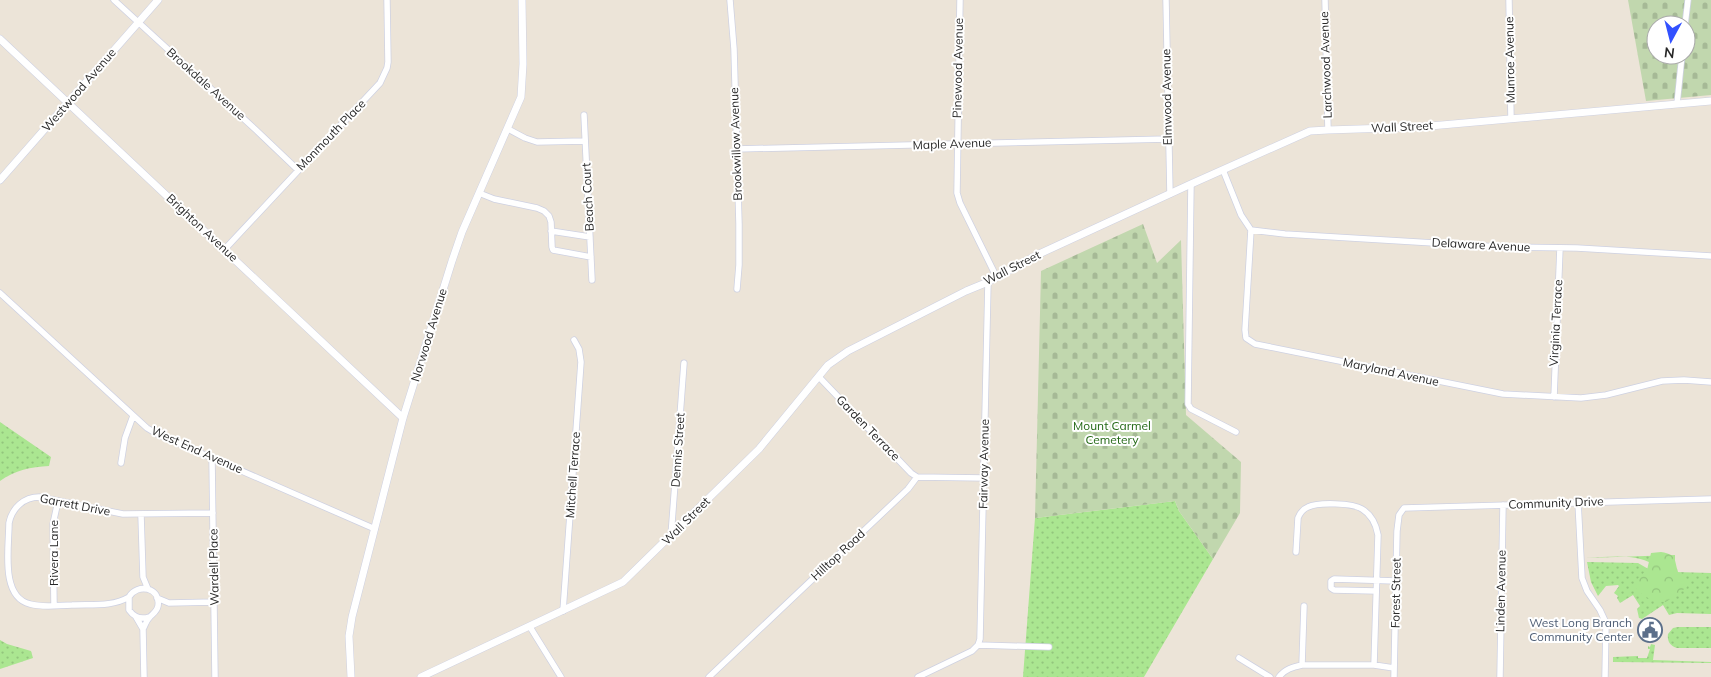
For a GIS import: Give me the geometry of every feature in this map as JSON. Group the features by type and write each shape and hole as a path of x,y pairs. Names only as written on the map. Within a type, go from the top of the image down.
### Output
{"street":[{"name":"Brookdale Avenue","path":"114,0 298,170"},
{"name":"Westwood Avenue","path":"0,180 158,0"},
{"name":"Monmouth Place","path":"224,250 373,92 383,78 388,68 386,0"},
{"name":"Norwood Avenue","path":"351,677 349,636 352,617 403,418 452,262 479,193 517,108 523,88 522,0"},
{"name":"Brookwillow Avenue","path":"730,0 734,49 739,265 737,289"},
{"name":"Pinewood Avenue","path":"960,0 957,188 959,200 996,276"},
{"name":"Elmwood Avenue","path":"1166,0 1170,194"},
{"name":"Larchwood Avenue","path":"1324,0 1328,130"},
{"name":"Munroe Avenue","path":"1509,0 1511,119"},
{"path":"1686,15 1688,0"},
{"name":"Brighton Avenue","path":"0,39 403,418"},
{"path":"1677,104 1681,65"},
{"name":"Wall Street","path":"421,677 623,582 759,449 831,362 848,351 966,291 988,282 1037,255 1191,184 1310,132 1395,129 1711,101"},
{"name":"Beach Court","path":"584,115 592,280"},
{"path":"508,129 524,138 537,142 585,141"},
{"name":"Maple Avenue","path":"736,149 1168,139"},
{"path":"1223,170 1241,215 1251,230"},
{"path":"1191,184 1188,404 1191,409 1236,432"},
{"path":"479,193 494,199 541,209 549,216 552,247 554,250 591,257"},
{"path":"551,230 590,237"},
{"name":"Delaware Avenue","path":"1251,230 1285,234 1491,247 1560,248 1711,256"},
{"name":"Maryland Avenue","path":"1251,230 1245,326 1246,336 1250,341 1258,345 1496,393 1554,398 1596,397 1670,380 1711,382"},
{"name":"Virginia Terrace","path":"1554,398 1560,248"},
{"name":"Fairway Avenue","path":"978,645 980,639 988,282"},
{"name":"West End Avenue","path":"0,293 133,416 157,434 374,529"},
{"name":"Mitchell Terrace","path":"563,611 581,362 579,348 574,340"},
{"name":"Dennis Street","path":"671,536 684,363"},
{"name":"Garden Terrace","path":"819,377 917,477"},
{"path":"121,463 125,438 133,416"},
{"name":"Wardell Place","path":"212,458 215,677"},
{"path":"917,477 984,478"},
{"name":"Hilltop Road","path":"709,677 908,489 917,477"},
{"name":"Garrett Drive","path":"143,577 137,589 129,597 116,603 42,606 25,603 12,590 8,574 10,515 16,507 32,497 39,496 110,512 140,515 213,513"},
{"name":"Community Drive","path":"1402,511 1406,508 1711,499"},
{"name":"Rivera Lane","path":"54,605 53,524 58,501"},
{"path":"1578,502 1582,578 1606,623 1605,677"},
{"path":"1296,552 1297,522 1303,510 1308,507 1320,505 1357,507 1371,517 1377,528 1374,665"},
{"name":"Linden Avenue","path":"1500,677 1503,505"},
{"name":"Forest Street","path":"1394,677 1397,531 1399,515 1402,511"},
{"path":"140,515 143,577 148,589 157,598 168,602 214,602"},
{"path":"1376,592 1334,590 1331,588 1331,582 1334,579 1396,581"},
{"path":"137,589 148,589"},
{"path":"129,597 129,610"},
{"path":"157,598 157,609"},
{"path":"144,677 143,629 149,617 168,602"},
{"path":"116,603 129,610 143,629"},
{"path":"1302,665 1304,606"},
{"path":"136,617 149,617"},
{"path":"530,627 561,677"},
{"path":"918,677 972,651 978,645 1049,647"},
{"path":"1239,658 1270,677"},
{"path":"1279,677 1285,670 1302,665 1374,665 1394,668"}],"green space":[{"path":"1628,0 1711,0 1711,95 1646,101"},
{"name":"Mount Carmel Cemetery","path":"1143,224 1157,263 1181,240 1186,415 1241,462 1240,513 1213,559 1179,511 1175,501 1035,518 1041,271"},
{"path":"0,422 51,457 49,466 23,470 11,474 0,481"},
{"path":"1175,501 1179,511 1213,559 1144,677 1023,677 1035,518"},
{"path":"1661,552 1671,555 1675,559 1679,574 1687,582 1687,587 1666,602 1648,598 1634,585 1634,582 1647,570 1651,553"},
{"path":"1675,555 1675,572 1711,573 1711,614 1677,613 1669,615 1663,605 1642,619 1639,618 1637,609 1640,606 1633,595 1620,603 1617,598 1618,596 1614,593 1618,585 1606,586 1598,596 1591,582 1587,562 1638,563 1657,574 1653,564 1637,558 1624,557"},
{"path":"1711,627 1711,648 1677,648 1672,646 1668,639 1668,634 1673,628"},
{"path":"0,640 31,651 33,658 0,669"},
{"path":"1651,644 1655,645 1653,660 1711,663 1613,662 1613,657 1638,656 1638,658 1647,658 1650,649 1648,649 1648,646 1650,647"}],"place":[{"name":"West Long Branch Community Center","path":"1650,630"}]}
